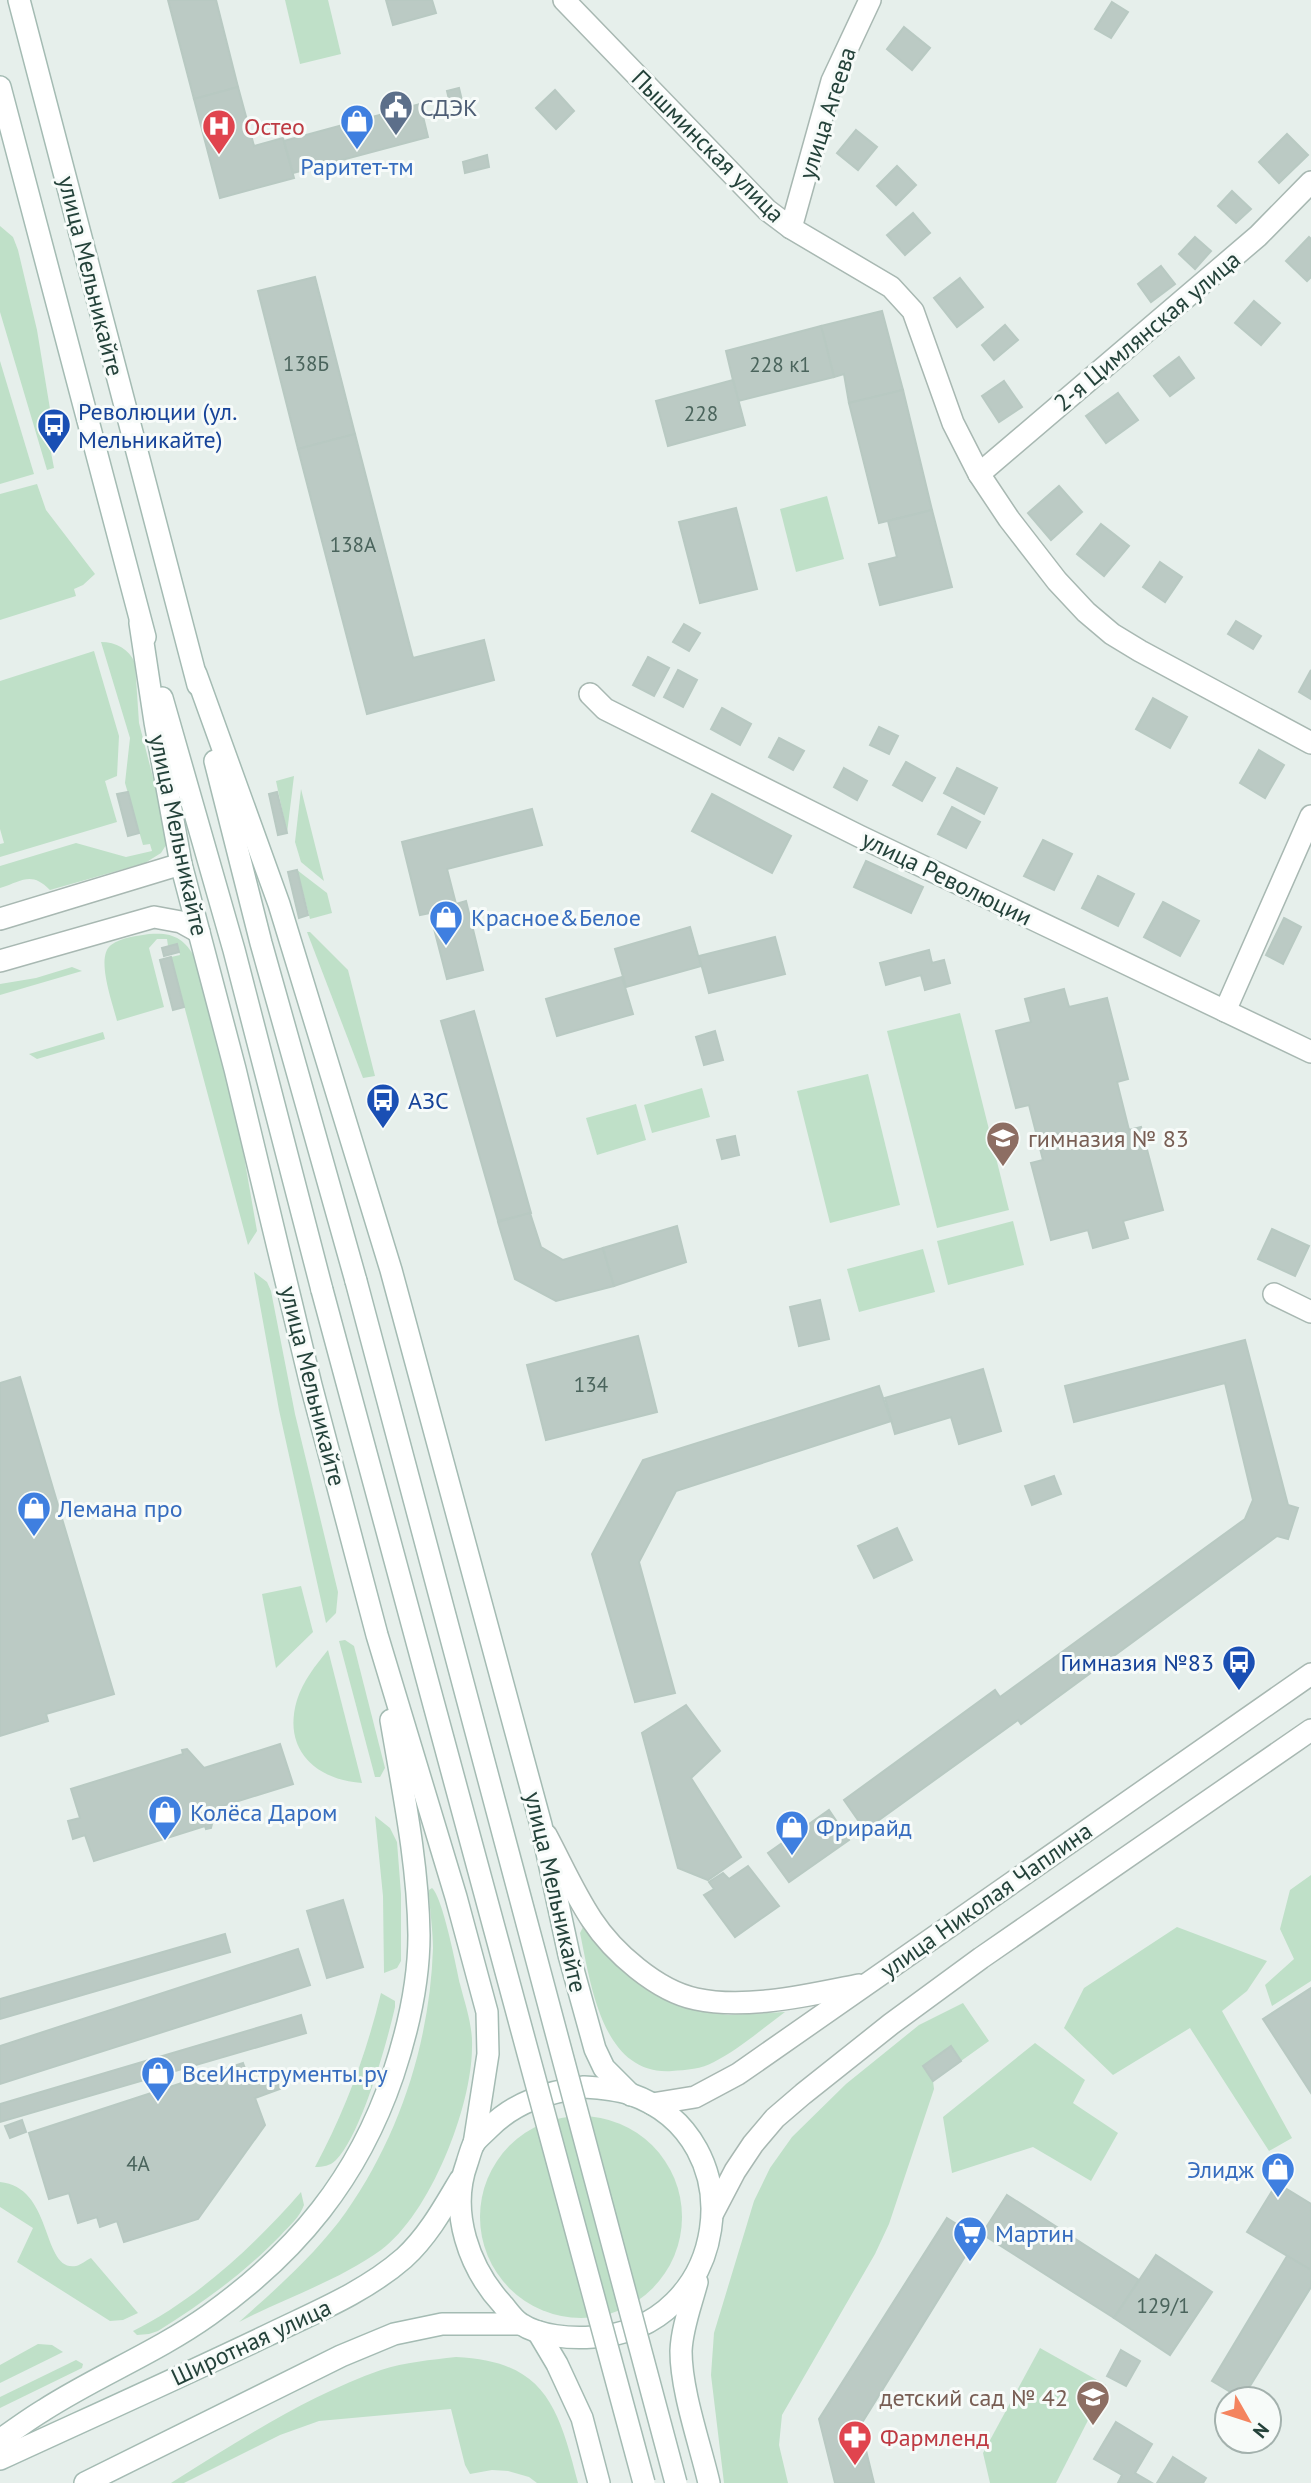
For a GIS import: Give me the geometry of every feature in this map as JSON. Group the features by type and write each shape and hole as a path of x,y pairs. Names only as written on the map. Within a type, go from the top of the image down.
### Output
{"main road":[{"name":"улица Мельникайте","path":"19,0 196,674 261,943 356,1281 676,2483"},
{"name":"Пышминская улица","path":"564,0 767,210 791,228 891,287 913,311 953,423 979,474 1009,519 1057,581 1086,612 1112,634 1311,743"},
{"name":"улица Агеева","path":"791,228 832,81 870,0"},
{"name":"улица Мельникайте","path":"1,91 141,623 234,950 322,1290 644,2483"},
{"name":"2-я Цимлянская улица","path":"979,474 1258,236 1311,183"},
{"name":"улица Мельникайте","path":"141,623 155,722 181,864 235,1069 311,1385 377,1635 452,1884 487,2012 488,2054 474,2144"},
{"name":"улица Мельникайте","path":"196,674 279,904 391,1270 541,1825 569,1955 595,2049 604,2068 631,2095"},
{"name":"улица Революции","path":"590,694 605,709 859,836 1311,1052"},
{"path":"1225,1011 1311,816"},
{"path":"0,919 181,864"},
{"path":"0,961 154,918 181,922 199,932"},
{"path":"1274,1294 1311,1312"},
{"path":"0,2440 44,2409 209,2315 241,2289 301,2235 329,2201 373,2127 399,2058 408,2024 415,1987 419,1936 415,1874 377,1635"},
{"name":"улица Николая Чаплина","path":"652,2104 695,2097 738,2074 1311,1674"},
{"name":"улица Николая Чаплина","path":"713,2213 753,2144 775,2118 803,2094 891,2024 981,1958 1311,1730"},
{"path":"541,1825 592,1921 625,1958 658,1983 694,1999 734,2003 807,1996 868,1983"},
{"path":"599,2483 582,2418 557,2364 529,2328 481,2278 469,2253 462,2218 462,2175 474,2144 515,2106 559,2090 584,2087 608,2088 631,2095 652,2104 673,2120 696,2151 711,2188 713,2213 706,2254 684,2326 681,2351 685,2382 709,2483"},
{"name":"Широтная улица","path":"0,2459 201,2367 374,2281 418,2244 439,2216 462,2175"},
{"name":"Широтная улица","path":"85,2483 341,2356 394,2334 442,2324 529,2328 592,2337 617,2334 640,2326 662,2313 680,2296 695,2276 706,2254"}],"green space":[{"path":"285,0 328,0 341,54 300,64"},
{"path":"0,226 13,237 18,250 37,330 52,421 50,447 54,468 47,470 0,312"},
{"path":"0,361 34,474 0,484"},
{"path":"37,484 46,510 95,574 74,589 76,596 0,620 0,494"},
{"path":"827,496 844,559 796,572 780,509"},
{"path":"101,642 121,647 135,663 139,723 168,836 166,845 161,853 145,863 50,890 32,879 0,888 0,866 76,843 126,857 152,851 150,844 143,845 125,783 130,738"},
{"path":"94,651 119,736 117,776 105,781 117,822 0,857 0,844 4,843 0,829 0,681"},
{"path":"294,776 287,833 276,781"},
{"path":"301,789 324,881 301,862 295,842"},
{"path":"297,870 327,893 332,913 310,919"},
{"path":"307,932 348,970 375,1076 363,1078"},
{"path":"149,934 165,934 177,938 196,959 238,1122 257,1231 248,1245 171,957 180,955 177,944 168,946 167,939 157,939 149,948 164,1007 117,1021 106,981 106,951 120,940"},
{"path":"72,967 82,971 0,995 0,984 36,978"},
{"path":"960,1013 1009,1210 937,1228 887,1031"},
{"path":"103,1032 105,1039 37,1059 29,1054"},
{"path":"868,1074 900,1205 830,1223 797,1091"},
{"path":"702,1088 710,1117 652,1133 644,1105"},
{"path":"636,1104 646,1140 597,1155 586,1118"},
{"path":"1013,1221 1024,1265 948,1285 937,1241"},
{"path":"923,1249 935,1292 859,1312 847,1269"},
{"path":"254,1272 267,1282 271,1291 295,1414 338,1592 336,1613 326,1623 279,1410"},
{"path":"301,1586 313,1632 276,1668 262,1594"},
{"path":"345,1640 354,1646 385,1768 380,1777 375,1777 339,1641"},
{"path":"328,1650 362,1783 345,1781 317,1769 299,1747 294,1734 297,1700 310,1674"},
{"path":"375,1816 390,1828 397,1842 401,1894 401,1961 397,1968 384,1973 383,1896"},
{"path":"1311,1875 1311,1981 1272,2006 1265,1985 1294,1959 1280,1929 1290,1890"},
{"path":"432,1888 449,1933 472,2039 465,2099 445,2158 416,2212 381,2250 329,2280 239,2322 296,2270 335,2227 382,2151 409,2086 426,2018 433,1948 429,1895"},
{"path":"583,1927 694,2009 728,2015 785,2012 741,2045 709,2064 694,2069 672,2071 648,2069 630,2059 615,2043 604,2023 589,1977 580,1933"},
{"path":"1177,1927 1267,1961 1247,1991 1222,2011 1292,2138 1269,2151 1190,2028 1113,2075 1064,2028 1084,1988"},
{"path":"381,1993 395,2001 395,2007 364,2110 355,2131 336,2160 326,2166 315,2167 354,2082"},
{"path":"963,2003 989,2041 961,2061 951,2046 923,2066 933,2081 934,2089 889,2224 875,2254 782,2415 779,2445 788,2483 724,2483 711,2375 714,2333 754,2201 770,2168 792,2137 846,2084 919,2025"},
{"path":"1035,2043 1085,2080 1073,2103 1118,2133 1091,2181 1033,2147 952,2173 943,2117"},
{"path":"581,2116 620,2124 637,2133 652,2146 665,2161 674,2178 682,2217 674,2256 665,2273 652,2288 637,2301 620,2310 581,2318 542,2310 525,2301 510,2288 497,2273 488,2256 480,2217 488,2178 497,2161 510,2146 525,2133 542,2124"},
{"path":"0,2182 17,2187 30,2198 39,2212 57,2256 65,2264 76,2266 91,2258 138,2313 123,2320 110,2321 17,2262 33,2228 0,2207"},
{"path":"301,2192 304,2205 297,2217 238,2275 158,2331 137,2335 133,2331 180,2303 223,2270 264,2232"},
{"path":"38,2344 52,2345 63,2352 0,2383 0,2365"},
{"path":"1040,2348 1106,2385 1056,2483 990,2483 983,2453"},
{"path":"456,2357 486,2360 510,2368 528,2378 543,2393 563,2431 578,2483 537,2483 529,2477 508,2471 492,2470 470,2474 465,2465 451,2409 319,2421 280,2435 184,2483 171,2483 273,2420 353,2381 399,2365"},
{"path":"76,2360 83,2364 82,2368 0,2408 0,2397"}],"building":[{"path":"168,0 216,0 238,87 194,99"},
{"path":"386,0 432,0 436,13 393,25"},
{"path":"1112,2 1128,12 1111,38 1095,29"},
{"path":"904,27 930,48 912,70 887,49"},
{"path":"238,87 254,146 283,138 294,178 220,198 194,99"},
{"path":"459,88 465,113 453,116 447,91"},
{"path":"555,90 574,111 556,129 536,108"},
{"path":"420,104 428,137 293,173 284,141"},
{"path":"856,130 877,147 858,170 837,153"},
{"path":"1287,134 1308,155 1279,183 1259,162"},
{"path":"487,155 489,167 465,173 463,162"},
{"path":"897,166 916,185 896,205 877,186"},
{"path":"1232,191 1251,209 1236,223 1218,206"},
{"path":"913,213 930,233 905,255 887,235"},
{"path":"1195,237 1211,251 1195,269 1179,254"},
{"path":"1309,237 1311,277 1307,281 1286,261"},
{"path":"1161,266 1175,284 1151,302 1138,284"},
{"path":"315,277 355,434 298,449 258,291"},
{"path":"960,278 983,307 957,327 934,298"},
{"path":"1254,301 1280,323 1261,345 1235,323"},
{"path":"882,311 903,390 849,403 844,374 834,377 821,326"},
{"path":"1005,325 1018,340 994,360 982,345"},
{"path":"821,326 834,377 738,401 726,351"},
{"path":"1179,357 1194,378 1170,396 1154,376"},
{"path":"733,380 745,425 668,446 656,401"},
{"path":"1004,381 1022,407 999,422 982,396"},
{"path":"903,390 932,510 879,523 849,403"},
{"path":"1118,393 1138,420 1106,443 1086,416"},
{"path":"355,434 413,658 484,640 494,680 367,714 298,449"},
{"path":"1059,486 1082,512 1051,540 1028,513"},
{"path":"736,508 757,589 700,603 679,522"},
{"path":"932,510 952,587 880,605 869,564 897,557 888,521"},
{"path":"1101,524 1129,546 1104,576 1077,554"},
{"path":"1160,562 1182,577 1165,602 1143,587"},
{"path":"1236,621 1261,636 1253,649 1228,634"},
{"path":"684,624 700,633 689,651 673,642"},
{"path":"648,657 669,668 654,696 633,685"},
{"path":"678,670 697,680 683,707 664,697"},
{"path":"1311,670 1311,699 1299,692"},
{"path":"1153,698 1187,717 1170,748 1136,729"},
{"path":"722,708 751,724 740,745 711,729"},
{"path":"879,727 898,736 889,754 870,745"},
{"path":"779,738 804,751 793,770 769,757"},
{"path":"1259,750 1284,765 1265,798 1240,783"},
{"path":"906,762 935,778 922,801 893,785"},
{"path":"844,768 867,781 857,800 834,787"},
{"path":"957,768 997,788 984,814 944,793"},
{"path":"128,792 139,833 128,836 117,794"},
{"path":"277,792 287,833 278,835 269,794"},
{"path":"712,794 791,836 772,873 692,831"},
{"path":"952,807 980,822 966,848 938,834"},
{"path":"532,809 542,845 447,869 456,904 466,901 483,970 447,979 430,913 420,915 402,842"},
{"path":"1043,840 1072,854 1054,890 1024,876"},
{"path":"866,861 923,887 911,913 854,887"},
{"path":"297,870 308,915 299,918 288,872"},
{"path":"1098,876 1134,894 1118,926 1082,908"},
{"path":"1163,902 1199,921 1180,956 1144,937"},
{"path":"1284,918 1301,927 1283,964 1266,955"},
{"path":"690,927 701,966 626,987 615,949"},
{"path":"775,937 785,974 709,993 699,956"},
{"path":"177,944 179,952 164,956 162,948"},
{"path":"929,950 932,963 944,960 950,983 925,990 921,975 886,985 880,963"},
{"path":"171,957 184,1007 173,1010 160,960"},
{"path":"622,977 633,1014 557,1036 546,999"},
{"path":"1064,989 1069,1007 1107,998 1128,1079 1117,1082 1129,1130 1141,1127 1163,1210 1123,1221 1128,1238 1093,1248 1088,1230 1051,1240 1031,1163 1043,1160 1029,1105 1016,1108 996,1031 1031,1022 1025,999"},
{"path":"474,1011 531,1213 498,1221 441,1021"},
{"path":"715,1031 723,1060 704,1065 696,1037"},
{"path":"735,1136 739,1155 722,1159 717,1140"},
{"path":"530,1213 541,1247 563,1260 603,1248 614,1286 556,1301 515,1279 498,1222"},
{"path":"677,1226 686,1262 614,1286 603,1248"},
{"path":"1272,1229 1309,1246 1295,1276 1258,1259"},
{"path":"820,1300 829,1339 799,1346 790,1307"},
{"path":"638,1336 657,1412 546,1440 527,1365"},
{"path":"1245,1340 1288,1505 1298,1508 1288,1539 1277,1536 1021,1724 1018,1720 865,1830 844,1800 995,1690 1000,1697 1245,1519 1253,1500 1225,1383 1074,1422 1065,1386"},
{"path":"983,1369 1001,1431 959,1444 951,1417 895,1434 885,1398"},
{"name":"Лемана про","path":"20,1377 114,1694 46,1714 48,1721 0,1736 0,1383"},
{"path":"879,1386 891,1421 676,1491 639,1562 675,1693 635,1702 592,1554 643,1460"},
{"path":"1054,1476 1061,1494 1032,1505 1025,1486"},
{"path":"897,1528 912,1560 874,1578 858,1546"},
{"path":"686,1705 720,1751 691,1778 741,1857 708,1880 678,1868 642,1733"},
{"path":"280,1744 293,1784 216,1808 211,1828 206,1829 205,1826 94,1861 85,1835 73,1839 68,1821 80,1818 71,1789 183,1754 182,1750 187,1749 204,1768"},
{"path":"829,1810 849,1840 789,1882 768,1853"},
{"path":"748,1866 779,1906 735,1937 704,1895 714,1889 709,1882 723,1873 729,1879"},
{"path":"343,1900 363,1967 327,1978 307,1911"},
{"path":"225,1934 230,1952 0,2019 0,1999"},
{"path":"298,1949 310,1985 0,2084 0,2046"},
{"path":"1311,1988 1311,2093 1263,2019"},
{"path":"301,2015 306,2033 0,2122 0,2104"},
{"path":"951,2046 961,2061 933,2081 923,2066"},
{"path":"243,2063 250,2081 273,2072 280,2089 255,2098 265,2125 198,2219 124,2242 117,2221 100,2227 97,2217 78,2223 69,2193 49,2199 29,2133"},
{"path":"22,2120 26,2132 10,2138 5,2126"},
{"path":"1277,2183 1311,2204 1311,2270 1247,2232"},
{"path":"1007,2195 1139,2280 1114,2318 982,2234"},
{"path":"947,2218 977,2237 860,2426 874,2483 835,2483 819,2419"},
{"path":"1156,2255 1212,2292 1170,2355 1114,2318"},
{"path":"1287,2256 1311,2270 1311,2287 1251,2385 1219,2385 1212,2381"},
{"path":"1121,2350 1140,2361 1126,2386 1107,2376"},
{"path":"1116,2422 1152,2444 1135,2473 1152,2483 1118,2483 1122,2475 1094,2459"},
{"path":"1173,2457 1206,2478 1203,2483 1157,2483"}],"place":[{"name":"СДЭК","path":"396,137"},
{"name":"Раритет-тм","path":"357,151"},
{"name":"Остео","path":"219,156"},
{"name":"Революции (ул. Мельникайте)","path":"54,455"},
{"name":"Красное&Белое","path":"446,947"},
{"name":"АЗС","path":"383,1130"},
{"name":"гимназия № 83","path":"1003,1168"},
{"name":"Лемана про","path":"34,1538"},
{"name":"Гимназия №83","path":"1239,1692"},
{"name":"Колёса Даром","path":"165,1842"},
{"name":"Фрирайд","path":"792,1857"},
{"name":"ВсеИнструменты.ру","path":"158,2103"},
{"name":"Элидж","path":"1278,2199"},
{"name":"Мартин","path":"970,2263"},
{"name":"детский сад № 42","path":"1093,2427"},
{"name":"Фармленд","path":"855,2467"}]}
